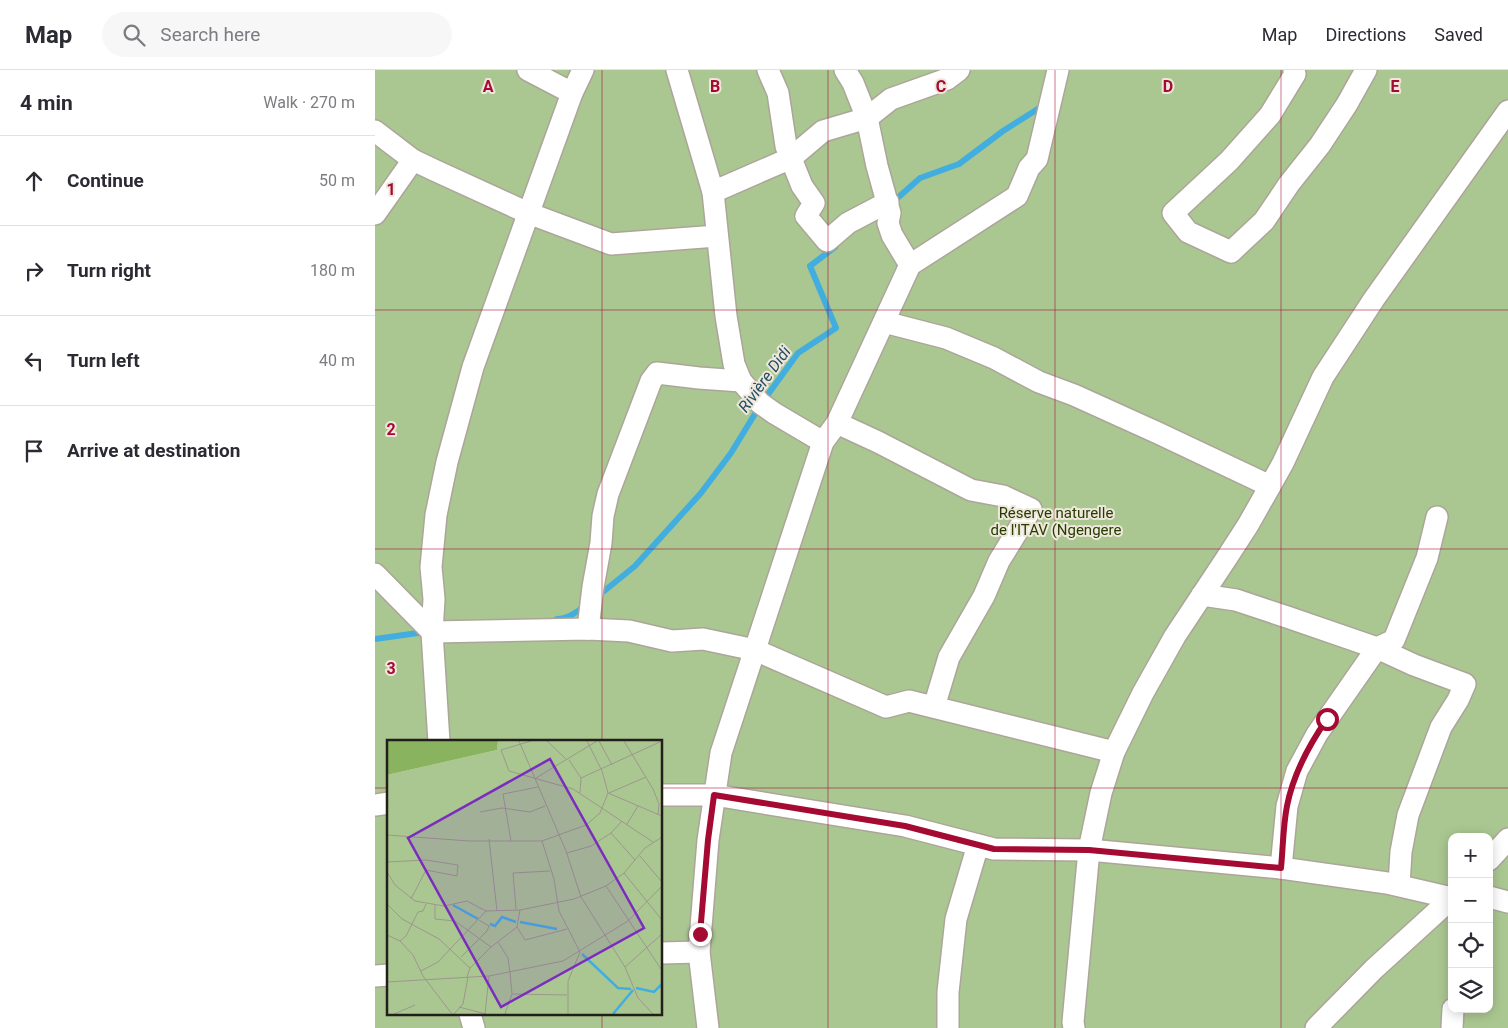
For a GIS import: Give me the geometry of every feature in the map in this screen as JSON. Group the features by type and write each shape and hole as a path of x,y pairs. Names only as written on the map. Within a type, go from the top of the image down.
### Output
{"street":[{"path":"527,70 572,94"},
{"path":"439,740 432,632 434,599 431,567 436,515 447,462 473,367 572,94 583,70"},
{"path":"677,70 713,192 726,316 734,364 748,388 760,403 823,442"},
{"path":"768,70 778,93 786,146 802,186 813,203 806,216 827,241 848,223 889,207"},
{"path":"845,70 853,83 867,118 877,166 889,207 889,223 892,235 910,265"},
{"path":"713,192 791,158 823,131 867,118 891,99 947,79 959,70"},
{"path":"708,1028 699,952 708,840 721,753 823,442 837,423 910,265 1017,196 1029,168 1037,159 1058,70"},
{"path":"1294,70 1295,74 1270,116 1229,161 1173,213 1188,232 1231,252 1264,221 1289,184 1320,145 1347,104 1366,70"},
{"path":"1074,1028 1073,1022 1089,850 1101,793 1114,752 1143,693 1175,636 1248,525 1283,463 1323,377 1374,299 1508,111"},
{"path":"375,131 413,160 528,213 611,244 717,236"},
{"path":"375,214 413,160"},
{"path":"884,322 946,338 986,355 1039,382 1158,433 1270,486"},
{"path":"589,629 603,516 608,494 651,381 657,373 699,378 748,388"},
{"path":"837,423 971,490 1003,496 1031,509 999,561 983,596 949,657 934,707"},
{"path":"1281,868 1287,806 1297,771 1317,734 1377,648 1393,640 1427,558 1437,517"},
{"path":"375,574 432,632 589,629 629,631 672,641 703,639 755,650 886,706 909,701 1114,752"},
{"path":"1202,596 1236,600 1377,648 1414,665 1465,684 1458,700 1441,727 1408,816 1401,852 1399,885"},
{"path":"663,795 714,795 905,826 994,849 1089,850 1281,868 1387,882 1448,898"},
{"path":"1493,856 1508,840"},
{"path":"948,1028 948,992 956,918 978,844"},
{"path":"1493,898 1508,902"},
{"path":"1316,1028 1374,969 1448,903"},
{"path":"663,953 699,952"},
{"path":"1453,1013 1453,1028"}],"green space":[{"name":"Réserve naturelle de l'ITAV (Ngengere","path":"375,70 1508,70 1508,1028 375,1028"}],"waterway":[{"name":"Rivière Didi","path":"892,203 920,178 959,164 1003,131 1044,105"},
{"name":"Rivière Didi","path":"596,595 603,592 635,566 701,493 731,453 761,404 798,353 836,328 810,266 835,247"},
{"name":"Rivière Didi","path":"557,619 572,615 585,605"},
{"path":"375,639 425,632"}],"route":[{"path":"700,934 714,795 905,826 994,849 1089,850 1281,868 1287,806 1297,771 1327,719"}]}
